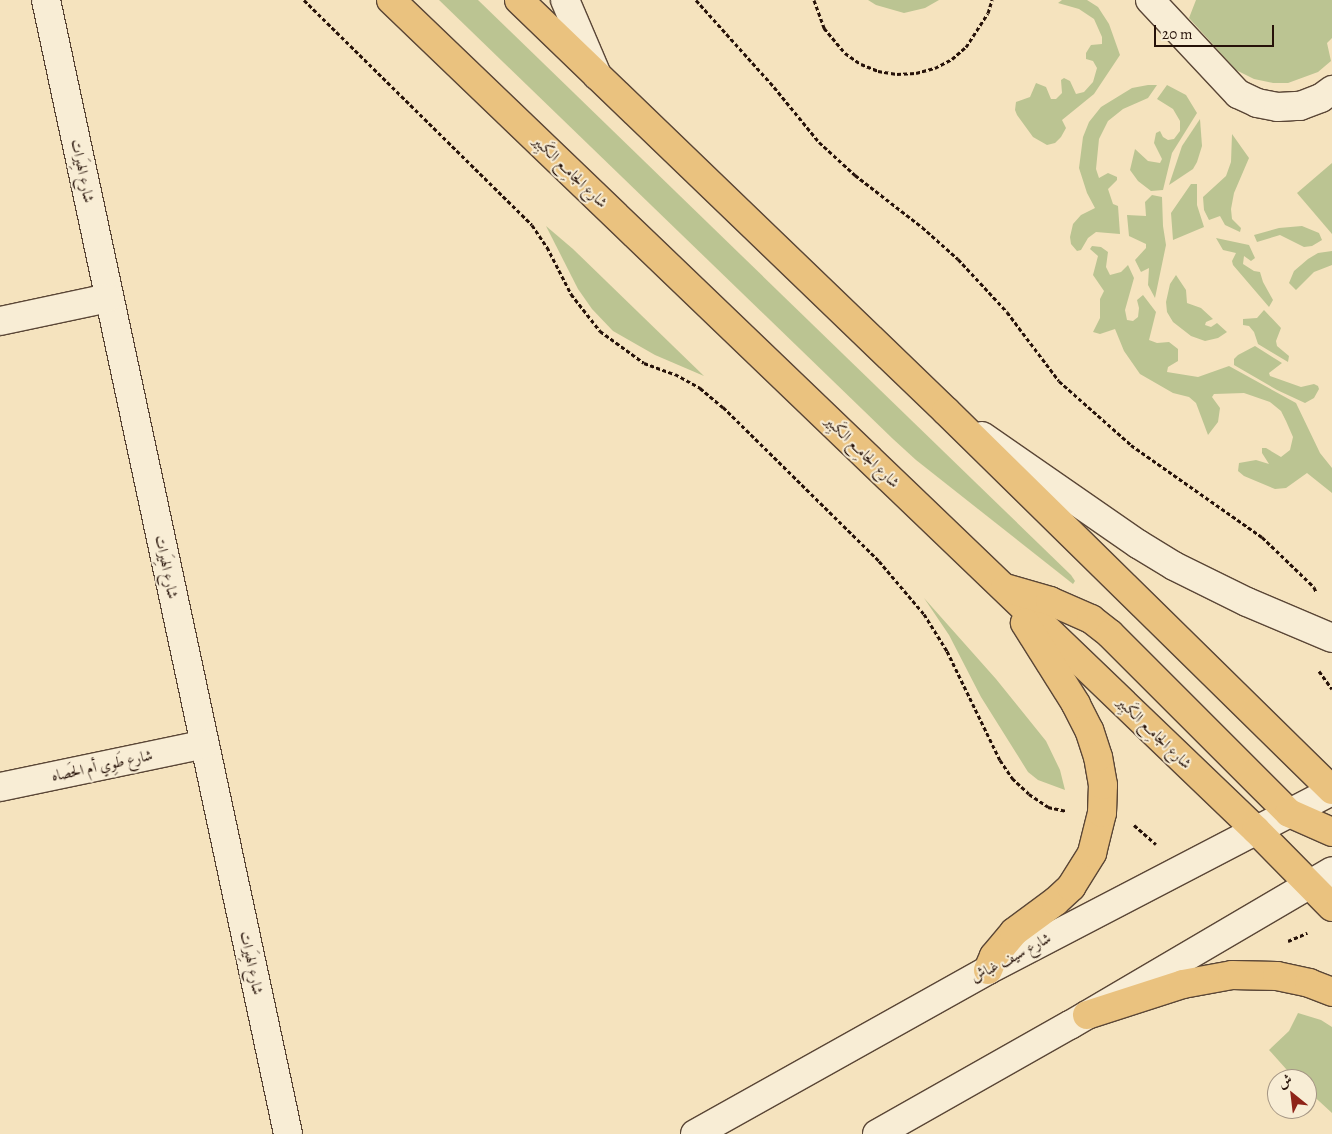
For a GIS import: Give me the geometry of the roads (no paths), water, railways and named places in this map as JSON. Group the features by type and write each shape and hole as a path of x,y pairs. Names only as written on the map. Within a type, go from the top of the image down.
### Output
{"main road":[{"name":"شارع الجامِع الكَبِير","path":"391,0 1256,830 1321,878 1332,907"},
{"path":"519,0 946,411 1332,790"},
{"path":"1004,588 1071,609 1091,619 1110,634 1289,813 1332,832"},
{"path":"988,970 994,956 1014,932 1056,901 1071,887 1092,853 1102,813 1103,785 1100,766 1089,730 1076,704 1004,588"},
{"path":"1256,830 1277,828 1297,830 1316,834 1332,842"},
{"path":"1087,1015 1183,984 1232,975 1277,976 1332,992"}],"street":[{"name":"شارع الهِيَرات","path":"46,0 108,298 288,1134"},
{"path":"565,0 597,75"},
{"path":"1150,0 1238,94 1257,103 1278,107 1300,106 1321,98 1332,90"},
{"path":"0,321 108,298"},
{"path":"946,411 1138,544 1174,566 1328,637"},
{"name":"شارع طَوِي أم الحَصاه","path":"0,787 205,744"},
{"name":"شارع سيف غباش","path":"695,1134 988,970 1332,790"},
{"path":"876,1134 1087,1015 1321,878"}]}
